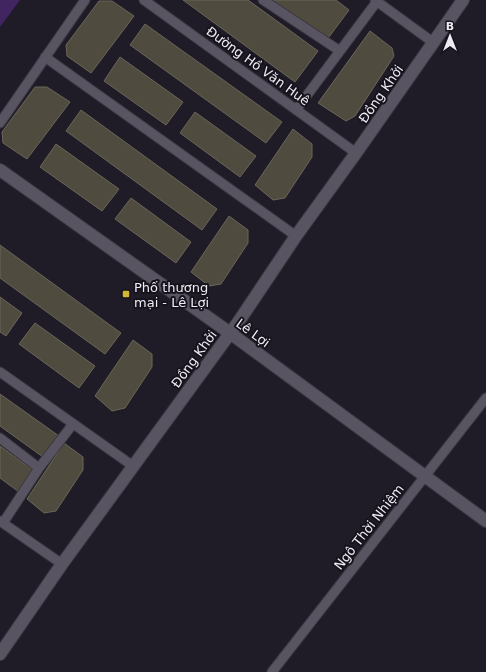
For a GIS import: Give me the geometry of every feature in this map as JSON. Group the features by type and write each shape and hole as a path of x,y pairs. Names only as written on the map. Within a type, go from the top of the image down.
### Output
{"street":[{"path":"0,123 44,57 85,0"},
{"name":"Đường Hồ Văn Huê","path":"144,0 356,153"},
{"path":"296,110 377,0 434,43"},
{"name":"Đồng Khởi","path":"0,654 62,564 230,333 296,236 463,0"},
{"path":"266,1 340,51"},
{"path":"44,57 296,236"},
{"name":"Lê Lợi","path":"0,170 230,333 424,477 486,521"},
{"path":"1,375 133,466"},
{"name":"Ngô Thời Nhiệm","path":"272,672 486,398"},
{"path":"62,564 2,522 39,468 73,424"},
{"path":"0,438 39,468"}],"shaded area":[{"path":"0,0 20,0 0,27"}],"building":[{"path":"183,0 248,0 318,51 295,82"},
{"path":"270,0 336,0 349,10 326,41"},
{"path":"99,1 112,1 134,16 91,73 67,56 66,45"},
{"path":"145,24 282,122 266,143 130,45"},
{"path":"370,31 392,48 394,56 355,116 346,121 318,103"},
{"path":"120,57 183,102 166,125 104,81"},
{"path":"35,87 47,87 70,102 27,159 3,143 2,132"},
{"path":"81,110 217,209 202,230 66,131"},
{"path":"195,112 256,156 240,177 180,133"},
{"path":"293,129 312,144 312,157 285,198 273,200 255,185"},
{"path":"56,144 119,189 102,211 40,167"},
{"path":"131,198 191,242 176,263 115,219"},
{"path":"229,216 248,230 248,243 221,284 209,286 191,272"},
{"path":"0,245 121,333 105,354 0,278"},
{"path":"0,297 22,313 6,336 0,332"},
{"path":"35,323 95,366 79,388 19,344"},
{"path":"133,340 152,354 152,367 125,408 112,411 95,396"},
{"path":"0,394 59,436 43,457 0,426"},
{"path":"64,443 83,457 83,470 56,511 44,513 27,499"},
{"path":"0,446 34,471 19,492 0,478"}],"place":[{"name":"Phố thương mại - Lê Lợi","path":"126,294"}]}
